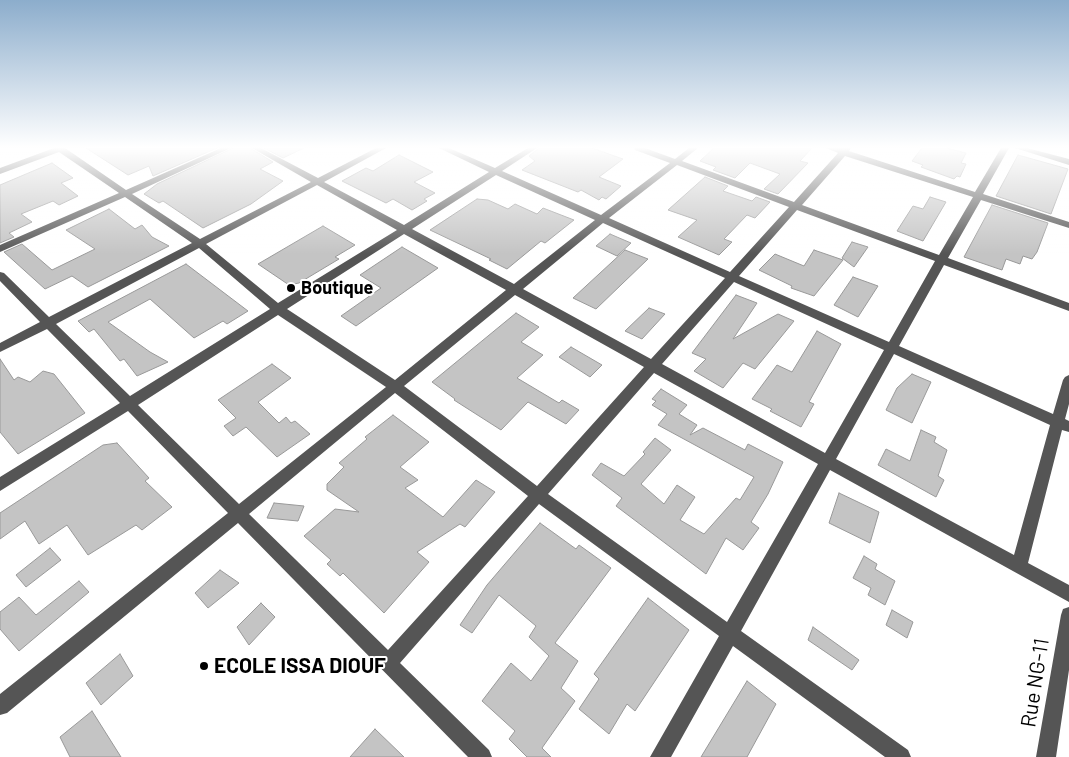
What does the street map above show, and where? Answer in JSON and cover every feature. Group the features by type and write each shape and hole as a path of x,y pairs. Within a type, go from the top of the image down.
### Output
{"street":[{"path":"110,183 200,244 278,309 396,387 538,496 730,633 897,756"},
{"path":"0,249 146,183"},
{"path":"0,348 314,183"},
{"path":"322,183 1069,594"},
{"path":"0,485 476,183"},
{"path":"522,183 1064,424"},
{"path":"0,706 396,387 514,289 650,183"},
{"path":"737,183 1069,307"},
{"path":"388,664 815,183"},
{"path":"941,183 1069,225"},
{"path":"660,757 985,183"},
{"path":"0,275 482,757"},
{"path":"1019,567 1064,424 1069,380"},
{"name":"Rue NG-11","path":"1046,757 1069,615"}],"building":[{"path":"4,183 61,183 78,196 59,205 53,201 21,214 32,222 9,233 14,237 0,243 0,185"},
{"path":"280,183 251,204 203,228 163,201 159,203 144,194 157,184"},
{"path":"347,183 417,183 435,193 424,199 427,201 412,210 393,199 386,203"},
{"path":"556,183 614,183 621,186 606,199 602,197 599,200 581,190 578,192"},
{"path":"698,183 721,183 728,186 723,191 752,201 756,197 770,202 755,218 747,215 724,239 732,242 719,255 678,237 697,220 668,210"},
{"path":"770,183 788,183 778,194 764,189"},
{"path":"1003,183 1063,183 1051,214 996,196"},
{"path":"930,197 946,202 923,241 897,231 913,206 923,209"},
{"path":"477,199 488,200 508,209 515,204 537,214 543,208 574,220 545,243 541,241 507,269 489,260 491,259 430,230"},
{"path":"992,205 1048,223 1037,252 1032,259 1023,256 1020,264 1006,259 1002,270 964,257"},
{"path":"109,209 135,229 142,225 152,237 169,246 88,287 72,276 45,289 4,252 22,244 52,270 95,249 66,230"},
{"path":"323,226 355,245 335,257 339,259 299,283 289,285 258,264"},
{"path":"610,234 631,243 617,256 596,246"},
{"path":"852,242 868,247 854,267 842,258"},
{"path":"402,247 438,268 356,326 341,316 381,288 360,275"},
{"path":"625,250 648,259 596,309 573,298"},
{"path":"814,250 843,260 814,296 791,288 792,286 759,270 775,254 804,266"},
{"path":"186,264 248,311 227,324 223,321 194,338 150,299 108,322 150,352 168,362 137,376 124,359 120,361 94,329 89,332 78,321"},
{"path":"853,277 878,286 858,317 834,305"},
{"path":"736,295 757,303 733,339 778,314 794,321 755,369 743,363 723,388 694,371 706,359 692,353"},
{"path":"649,308 665,314 642,339 625,331"},
{"path":"516,313 539,327 521,342 543,355 517,378 559,403 562,400 579,410 566,424 528,402 501,430 454,400 432,382"},
{"path":"817,331 841,344 809,402 814,404 801,427 752,399 777,365 792,372"},
{"path":"571,347 602,365 590,377 559,357"},
{"path":"0,359 14,380 18,377 30,382 43,371 54,374 85,413 18,454 0,432"},
{"path":"272,364 291,378 258,402 279,423 286,417 291,423 295,421 310,434 277,457 246,427 233,436 224,426 236,418 218,400"},
{"path":"912,374 931,382 912,423 886,410 897,388"},
{"path":"661,389 687,405 679,414 697,425 690,435 703,428 745,450 748,444 783,462 768,494 751,522 759,528 743,550 726,538 706,574 616,506 622,498 592,475 601,463 624,476 645,454 643,452 655,438 671,450 641,484 664,504 677,485 695,497 680,520 704,534 736,498 740,500 754,477 658,425 667,414 652,405 656,401 652,399"},
{"path":"393,415 429,442 400,467 418,480 405,488 443,517 476,480 495,492 465,527 460,524 417,552 429,562 384,613 343,573 340,576 327,564 331,560 304,536 335,509 359,512 327,490 327,484 344,467 339,463 367,439 365,437"},
{"path":"921,430 936,437 934,442 947,450 938,476 944,480 936,497 878,465 886,449 910,461"},
{"path":"117,443 149,478 145,481 172,507 142,530 136,525 88,555 67,525 39,544 25,521 0,539 0,513 103,445"},
{"path":"839,493 879,512 870,543 829,523"},
{"path":"274,503 304,506 298,521 267,518"},
{"path":"540,523 576,549 579,545 611,568 555,643 578,661 561,688 575,701 542,748 551,757 527,757 509,739 515,731 482,701 511,663 531,681 549,656 529,637 536,626 499,595 472,633 460,625 487,585"},
{"path":"50,548 61,560 26,587 16,575"},
{"path":"864,556 877,564 875,569 895,581 885,605 868,595 871,588 853,578"},
{"path":"220,570 239,583 208,608 195,593"},
{"path":"79,581 89,592 19,651 0,629 0,612 19,597 36,615"},
{"path":"648,598 689,630 635,711 627,704 609,734 579,709 599,679 594,674"},
{"path":"261,603 275,617 249,645 237,627"},
{"path":"892,610 913,622 907,638 886,625"},
{"path":"813,627 859,660 852,670 808,640"},
{"path":"120,654 133,676 101,705 86,683"},
{"path":"747,681 776,704 747,757 701,757"},
{"path":"92,711 121,757 70,757 60,737"},
{"path":"375,729 404,757 350,757"}],"place":[{"name":"Boutique","path":"291,288"},
{"name":"ECOLE ISSA DIOUF","path":"204,666"}]}
